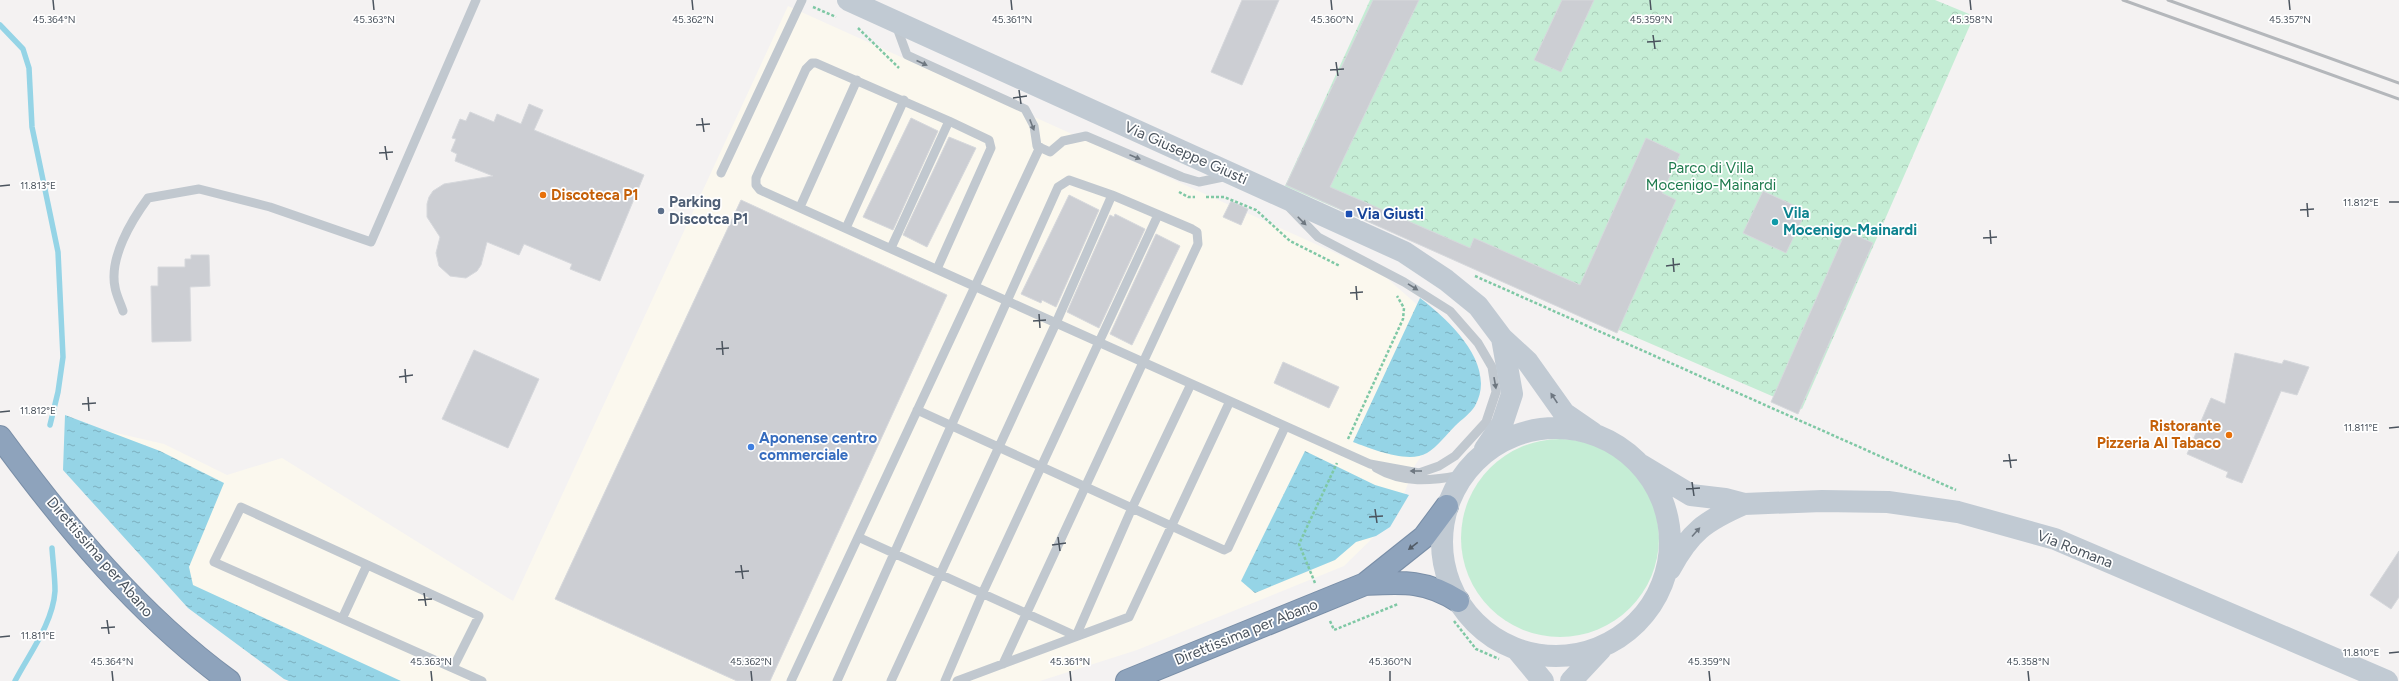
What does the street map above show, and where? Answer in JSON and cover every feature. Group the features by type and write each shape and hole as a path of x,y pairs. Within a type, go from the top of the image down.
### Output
{"highway":[{"name":"Direttissima per Abano","path":"0,437 97,557 137,602 186,649 229,681"},
{"name":"Direttissima per Abano","path":"1127,681 1365,584 1424,537 1447,506"},
{"name":"Direttissima per Abano","path":"1365,584 1402,582 1428,585 1455,611"}],"main road":[{"name":"Via Giuseppe Giusti","path":"848,0 1404,252 1446,280 1478,306 1502,338 1527,361 1564,413 1593,433"},
{"name":"Via Giuseppe Giusti","path":"1482,454 1502,424 1512,394 1502,338"},
{"path":"1543,681 1511,656 1484,631 1455,611 1445,571 1441,538 1447,506 1462,476 1482,454 1516,434 1554,427 1593,433 1616,444 1641,465 1662,498 1671,536 1666,576 1652,606 1635,625 1602,648 1571,681"},
{"name":"Via Romana","path":"1641,465 1691,495 1725,499 1744,504 1822,501 1888,502 1958,512 2055,539 2387,681"},
{"name":"Via Romana","path":"1666,576 1682,548 1700,527 1744,504"},
{"path":"1511,656 1575,656 1602,648"}],"lane":[{"path":"123,311 114,287 118,253 132,219 148,198 198,189 270,207 371,242 476,0"},
{"path":"721,173 802,0"},
{"path":"895,22 907,55 1025,109 1034,126 1037,146 1050,152 1063,141 1086,136 1182,177 1199,182 1235,175"},
{"path":"937,269 991,148 989,140 904,100 857,80 816,63 810,65 756,178 756,185 760,190 1370,464 1389,476 1415,481 1462,476"},
{"path":"800,207 857,80"},
{"path":"846,228 904,100"},
{"path":"891,248 950,121"},
{"path":"791,681 1040,147"},
{"path":"837,681 1058,187 1062,183 1073,181 1112,195 1198,232 1198,244 1003,664"},
{"path":"1275,193 1318,237 1404,282 1450,310 1478,344 1492,367 1496,392 1486,422 1455,456 1439,466 1418,472 1370,464"},
{"path":"891,681 1056,323 1112,195"},
{"path":"945,681 983,592 1158,214"},
{"path":"1076,636 1132,508 1191,384"},
{"path":"957,681 1129,617 1230,401"},
{"path":"917,410 1224,550 1228,548 1285,426"},
{"path":"454,668 479,616 241,507 214,562 482,681"},
{"path":"858,537 983,592 1076,636"},
{"path":"342,619 368,565"}],"path":[{"path":"1470,274 1964,493"},
{"path":"1345,445 1398,332 1404,308"},
{"path":"1310,571 1299,544 1334,472"},
{"path":"1334,630 1402,603"},
{"path":"1455,611 1476,649 1511,656"}],"shaded area":[{"path":"788,6 1382,274 1437,322 1446,421 1415,465 1396,515 1344,566 1137,650 1040,681 305,681 197,614 68,422 164,444 227,475 282,458 513,601"}],"green space":[{"name":"Parco di Villa Mocenigo-Mainardi","path":"1370,0 1935,0 1974,16 1802,409 1285,186"},
{"path":"1560,439 1579,441 1598,447 1615,456 1630,468 1642,483 1651,500 1657,519 1659,538 1657,557 1651,576 1642,593 1630,608 1615,620 1598,629 1579,635 1560,637 1541,635 1522,629 1505,620 1490,608 1478,593 1469,576 1463,557 1461,538 1463,519 1469,500 1478,483 1490,468 1505,456 1522,447 1541,441"}],"water":[{"path":"1420,298 1444,318 1467,345 1475,360 1480,375 1480,390 1473,409 1438,444 1427,453 1410,457 1390,454 1353,442"},
{"path":"65,415 160,451 224,483 189,567 193,585 401,681 289,681 284,679 188,608 63,470"},
{"path":"1305,451 1375,485 1409,495 1390,527 1376,536 1356,542 1335,560 1255,593 1241,581"}],"building":[{"path":"1242,0 1279,0 1242,85 1211,72"},
{"path":"1373,0 1419,0 1330,187 1470,248 1474,238 1580,285 1646,138 1680,154 1662,193 1676,200 1617,333 1286,185"},
{"path":"1562,0 1594,0 1561,72 1534,60"},
{"path":"529,104 543,110 534,130 644,175 600,281 570,269 572,264 524,244 519,255 487,242 481,265 477,271 466,278 450,276 439,266 436,253 440,237 427,217 427,204 429,197 433,191 444,184 493,176 455,161 457,154 451,151 456,139 452,138 460,119 466,121 470,112 494,122 497,114 521,124"},
{"path":"911,118 938,131 893,230 863,217"},
{"path":"949,137 976,148 927,247 903,235"},
{"name":"Vila Mocenigo-Mainardi","path":"1763,191 1806,211 1786,253 1743,233"},
{"path":"1069,195 1099,210 1056,307 1042,300 1041,303 1021,294"},
{"name":"Aponense centro commerciale","path":"741,200 947,295 770,681 737,681 555,599"},
{"path":"1231,201 1248,209 1241,225 1223,217"},
{"path":"1115,214 1145,229 1099,328 1067,312 1110,215 1114,217"},
{"path":"1846,231 1873,243 1798,414 1771,402"},
{"path":"1156,234 1180,246 1132,345 1110,334"},
{"path":"191,255 209,255 210,286 190,287 191,341 152,342 151,286 158,286 158,267 185,267 185,259 191,259"},
{"path":"474,350 539,379 508,448 442,419"},
{"path":"2235,353 2282,364 2284,360 2309,367 2297,395 2281,391 2242,483 2226,477 2228,472 2187,454 2211,398 2225,404"},
{"path":"1283,362 1339,387 1329,408 1274,383"},
{"path":"2399,551 2399,597 2391,609 2370,595"}],"waterway":[{"path":"0,25 23,49 29,68 32,127 58,252 63,357 58,392 50,425"},
{"path":"15,681 40,638 50,615 55,591 52,548"}],"railway":[{"path":"2123,0 2399,99"},
{"path":"2168,0 2399,83"}],"place":[{"name":"Discoteca P1","path":"543,195"},
{"name":"Parking Discotca P1","path":"661,211"},
{"name":"Via Giusti","path":"1349,214"},
{"name":"Vila Mocenigo-Mainardi","path":"1775,222"},
{"name":"Ristorante Pizzeria Al Tabaco","path":"2229,435"},
{"name":"Aponense centro commerciale","path":"751,447"}]}
